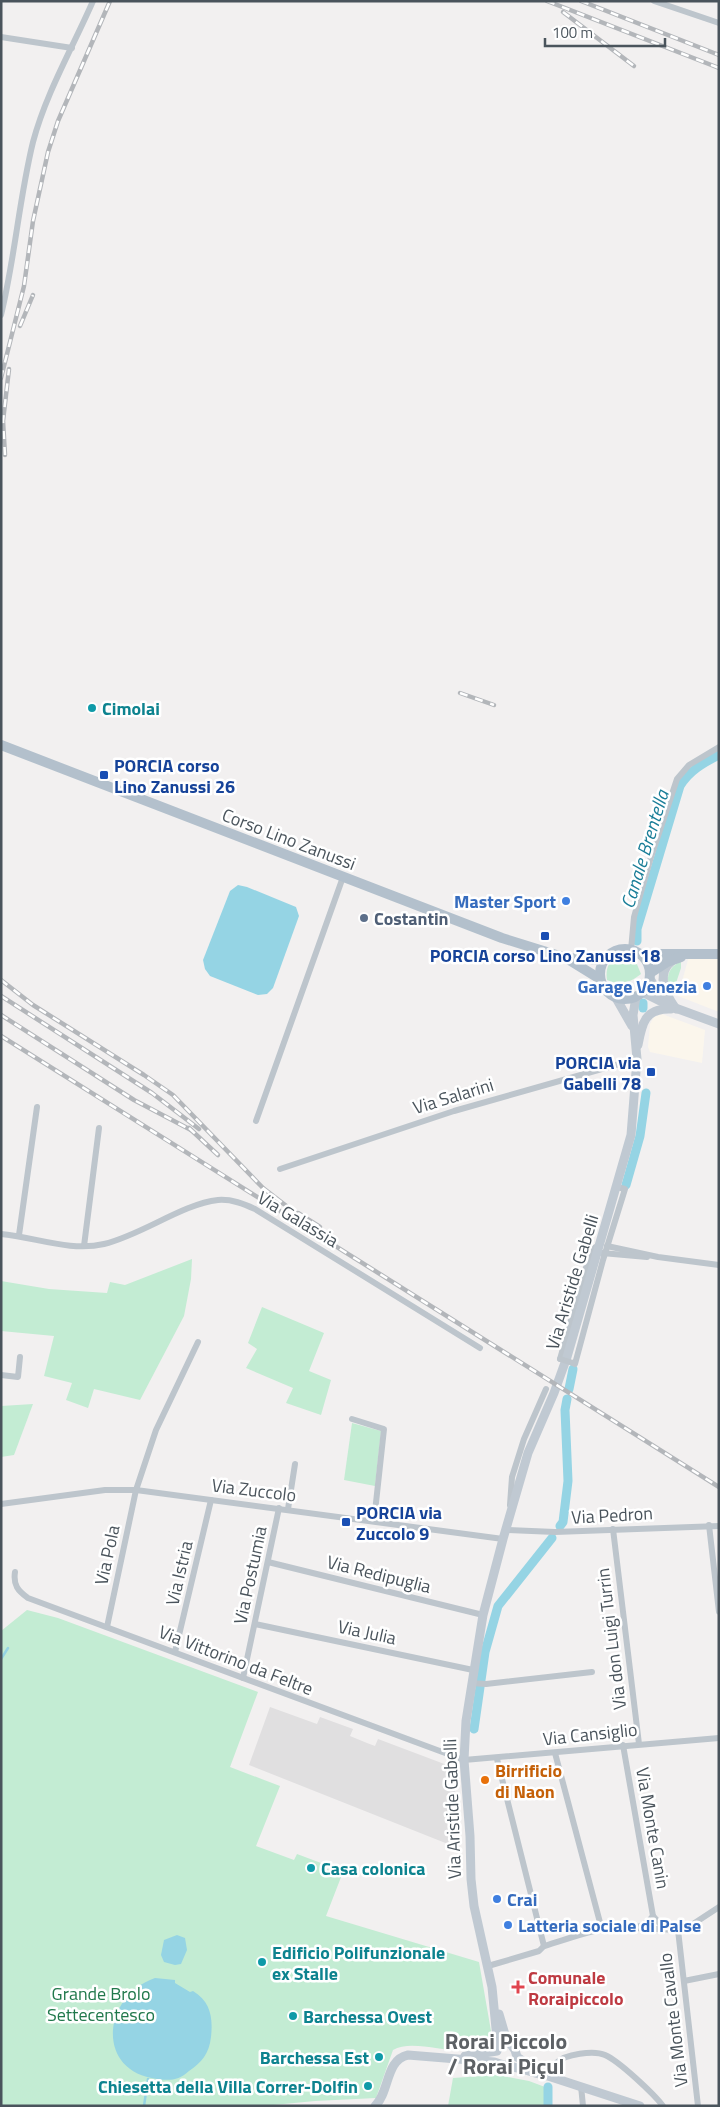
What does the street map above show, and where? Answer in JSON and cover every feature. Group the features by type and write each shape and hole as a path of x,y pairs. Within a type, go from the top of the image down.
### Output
{"main road":[{"name":"Corso Lino Zanussi","path":"1,745 502,938 566,958 604,960"},
{"path":"697,954 674,959 650,976 639,994 630,999 616,998 606,991 600,979 601,966 604,960 613,952 619,950 719,954"},
{"path":"636,952 645,960 650,976 660,995 677,1009"},
{"name":"Corso Lino Zanussi","path":"566,958 600,979"},
{"path":"674,959 666,966 663,980 666,994 677,1009"},
{"path":"639,994 719,1024"},
{"name":"Via Aristide Gabelli","path":"636,1056 633,1028 639,994"},
{"name":"Via Aristide Gabelli","path":"616,998 633,1028"},
{"name":"Via Aristide Gabelli","path":"512,2047 506,2038 492,1987 470,1879 470,1836 464,1760 466,1721 475,1683 473,1670 483,1615 504,1534 528,1454 554,1393 603,1249 631,1135 636,1056 642,1026 655,1010 677,1009"},
{"name":"Via Aristide Gabelli","path":"492,1987 497,2050"},
{"path":"444,2059 497,2050 504,2046 512,2047 516,2057 527,2066 548,2076"},
{"path":"497,2050 495,2058 499,2064"},
{"path":"375,2106 381,2098 392,2069 399,2058 414,2055 490,2062 504,2067 510,2066 581,2086 640,2106"},
{"path":"510,2066 516,2057"}],"street":[{"path":"1,315 23,186 34,140 47,102 93,1"},
{"path":"654,1 719,23"},
{"path":"1,37 72,48"},
{"path":"636,952 634,916 653,849 677,779 689,765 719,747"},
{"path":"256,1121 343,877"},
{"name":"Via Salarini","path":"280,1169 454,1111 636,1056"},
{"path":"19,1236 37,1107"},
{"path":"84,1246 99,1128"},
{"name":"Via Galassia","path":"1,1234 70,1246 104,1244 135,1233 202,1204 219,1200 242,1203 255,1209 480,1348"},
{"path":"603,1249 573,1363 560,1359 592,1250 603,1249 719,1265"},
{"name":"Via Pola","path":"107,1627 136,1490 156,1430 198,1342"},
{"path":"1,1375 18,1377 20,1357"},
{"name":"Via Aristide Gabelli","path":"510,1514 512,1477 524,1439 546,1389"},
{"path":"352,1419 384,1429 374,1521"},
{"path":"288,1509 295,1464"},
{"name":"Via Zuccolo","path":"1,1504 105,1490 136,1490 374,1521 504,1534"},
{"name":"Via Istria","path":"175,1652 211,1500"},
{"name":"Via Postumia","path":"243,1678 279,1508"},
{"path":"710,1525 719,1612"},
{"name":"Via Pedron","path":"504,1534 719,1526"},
{"name":"Via don Luigi Turrin","path":"613,1529 639,1744"},
{"name":"Via Redipuglia","path":"268,1562 483,1615"},
{"name":"Via Vittorino da Feltre","path":"15,1572 14,1582 20,1592 28,1598 322,1709 464,1760"},
{"name":"Via Julia","path":"255,1624 473,1670"},
{"path":"475,1683 486,1684 592,1672"},
{"name":"Via Cansiglio","path":"464,1760 497,1759 623,1745 719,1738"},
{"name":"Via Monte Canin","path":"623,1745 653,1916"},
{"path":"555,1753 602,1930"},
{"path":"497,1759 544,1946"},
{"path":"488,1966 539,1951 544,1946 602,1930 634,1928 678,1930 690,1926 719,1907"},
{"path":"634,1928 646,1924 653,1916 661,1925 678,1930"},
{"name":"Via Monte Cavallo","path":"678,1930 698,2106"},
{"path":"684,1981 719,1974"},
{"path":"548,2076 560,2060 583,2053 606,2055 640,2083 663,2106"},
{"path":"581,2086 583,2106"}],"shaded area":[{"path":"689,956 719,956 719,1012 678,996"},
{"path":"662,1014 705,1030 702,1063 650,1052 648,1047 650,1024 654,1017"},
{"path":"270,1707 317,1724 320,1717 353,1729 350,1736 367,1743 375,1746 378,1739 447,1765 454,1778 460,1844 458,1848 249,1765"}],"green space":[{"path":"625,956 636,962 641,974 625,983 607,980 608,967 612,961"},
{"path":"681,961 681,968 672,995 668,975 672,968"},
{"path":"192,1259 191,1279 184,1316 140,1400 94,1389 88,1408 66,1400 72,1383 44,1376 54,1336 1,1331 1,1281 49,1289 107,1293 110,1282 125,1285"},
{"path":"262,1307 324,1333 309,1371 331,1380 321,1415 286,1403 293,1388 246,1368 257,1349 248,1343"},
{"path":"33,1404 14,1455 1,1457 1,1406"},
{"path":"352,1423 381,1431 375,1486 344,1480"},
{"name":"Grande Brolo Settecentesco","path":"27,1610 58,1618 258,1692 230,1767 280,1786 256,1846 294,1860 297,1854 321,1863 321,1867 335,1872 336,1870 343,1872 326,1916 479,1962 491,2031 490,2044 479,2049 467,2051 414,2046 403,2046 393,2050 376,2098 263,2106 1,2106 1,1631"},
{"path":"497,2075 529,2081 545,2087 545,2106 448,2106 453,2078"}],"water":[{"path":"238,885 296,907 299,916 273,988 267,994 258,995 210,976 205,969 203,960 230,891"},
{"path":"177,1935 185,1938 187,1950 181,1964 175,1965 164,1962 161,1955 164,1940"},
{"path":"155,1978 175,1980 175,1983 199,1995 210,2011 212,2023 211,2037 207,2053 194,2068 174,2079 157,2079 137,2073 123,2063 115,2049 113,2033 116,2016 124,2001 137,1988"}],"waterway":[{"name":"Canale Brentella","path":"637,941 637,929 680,786 697,768 719,755"},
{"name":"Canale Brentella","path":"643,1003 643,1008"},
{"name":"Canale Brentella","path":"626,1185 640,1136 646,1093"},
{"name":"Canale Brentella","path":"569,1389 573,1369"},
{"name":"Canale Brentella","path":"560,1526 563,1522 568,1481 565,1410 567,1399"},
{"name":"Canale Brentella","path":"474,1729 485,1652 498,1606 552,1538"},
{"path":"1,1659 8,1648"},
{"path":"144,2106 148,2079"},
{"name":"Canale Brentella","path":"548,2087 548,2106"}],"railway":[{"path":"1,378 24,286 33,221 48,152 58,121 110,1"},
{"path":"547,1 719,68"},
{"path":"581,1 719,55"},
{"path":"563,12 634,66"},
{"path":"20,326 33,295"},
{"path":"5,455 3,421 9,369"},
{"path":"460,693 494,705"},
{"path":"1,980 33,1005 173,1095 263,1188 302,1218"},
{"path":"1,996 152,1093 199,1129"},
{"path":"1,1015 134,1100 191,1130"},
{"path":"1,1036 719,1487"},
{"path":"189,1128 218,1155"},
{"path":"298,1213 320,1227"}],"place":[{"name":"Cimolai","path":"92,708"},
{"name":"PORCIA corso Lino Zanussi 26","path":"104,775"},
{"name":"Master Sport","path":"566,901"},
{"name":"Costantin","path":"364,918"},
{"name":"PORCIA corso Lino Zanussi 18","path":"545,936"},
{"name":"Garage Venezia","path":"707,986"},
{"name":"PORCIA via Gabelli 78","path":"651,1072"},
{"name":"PORCIA via Zuccolo 9","path":"346,1522"},
{"name":"Birrificio di Naon","path":"485,1780"},
{"name":"Casa colonica","path":"311,1868"},
{"name":"Crai","path":"497,1899"},
{"name":"Latteria sociale di Palse","path":"508,1925"},
{"name":"Edificio Polifunzionale ex Stalle","path":"262,1962"},
{"name":"Comunale Roraipiccolo","path":"518,1987"},
{"name":"Barchessa Ovest","path":"293,2016"},
{"name":"Barchessa Est","path":"379,2057"},
{"name":"Chiesetta della Villa Correr-Dolfin","path":"368,2086"}],"district":[{"name":"Rorai Piccolo / Rorai Piçul","path":"506,2054"}]}
